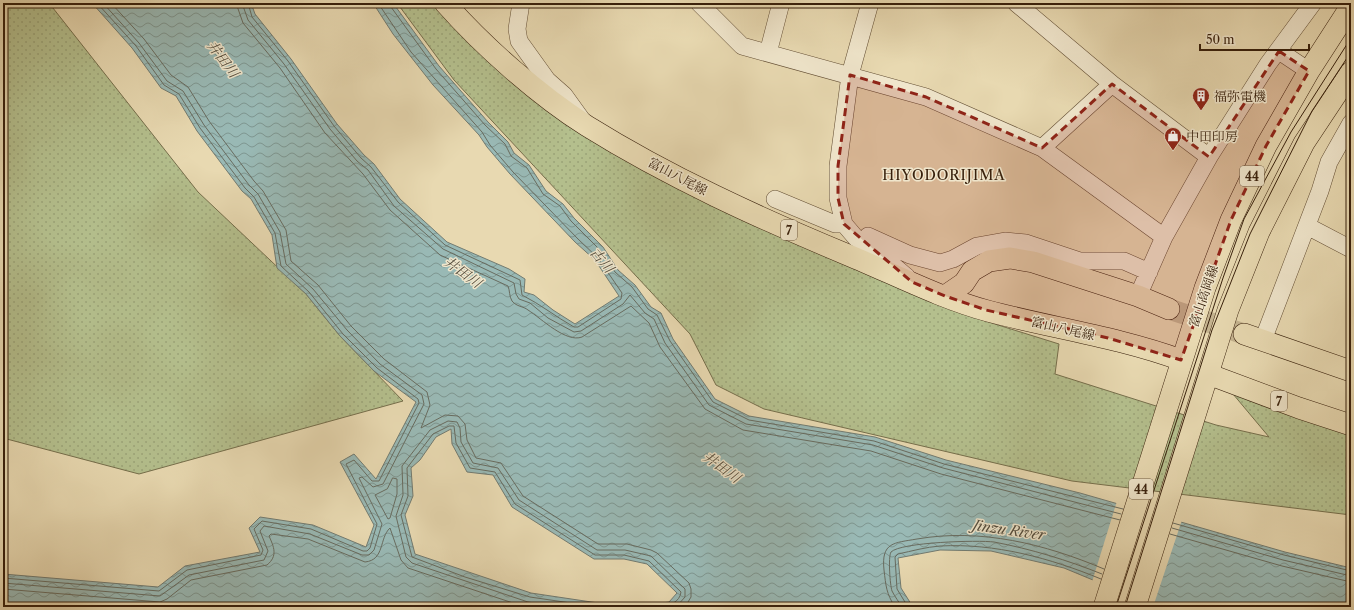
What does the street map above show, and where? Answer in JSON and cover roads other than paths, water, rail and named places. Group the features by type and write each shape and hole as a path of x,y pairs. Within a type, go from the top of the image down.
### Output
{"main road":[{"name":"富山八尾線","path":"445,3 470,31 548,98 586,126 661,168 750,213 945,296 986,310 1108,338 1180,366"},
{"name":"富山高岡線","path":"1104,607 1205,288 1231,220 1266,146 1309,71 1351,6"},
{"name":"44","path":"1135,607 1228,310 1259,232 1304,143 1351,72"},
{"path":"945,296 964,283 972,272 990,261 1010,258 1033,262 1138,296 1169,309"},
{"path":"1244,334 1351,371"},
{"name":"7","path":"1207,378 1351,426"}],"street":[{"path":"521,3 516,29 519,41 548,80 564,95 586,126"},
{"path":"768,53 781,3"},
{"path":"870,3 850,75 838,166 838,198 847,228 856,238 881,255 912,282"},
{"path":"1016,3 1112,84 1209,157"},
{"path":"1138,296 1164,237 1209,157 1268,64 1313,3"},
{"path":"708,7 742,46 926,97 1042,148 1164,237"},
{"path":"1278,50 1309,71"},
{"path":"1042,148 1112,84"},
{"path":"1263,340 1307,226 1329,162 1351,123"},
{"path":"775,199 835,224 870,236 910,255 940,263 953,259 977,246 1005,241 1026,243 1080,261 1124,261 1149,272"},
{"path":"1307,226 1351,249"}],"water":[{"path":"92,3 251,3 255,14 291,59 337,124 364,155 374,164 400,199 447,242 509,269 525,279 524,292 534,295 553,310 575,324 619,296 595,260 575,242 510,174 487,147 479,135 433,85 393,34 373,3 393,3 439,66 488,122 508,142 514,153 529,165 546,191 563,204 574,218 603,247 618,270 635,285 651,307 661,313 673,339 715,399 749,416 875,437 946,460 1080,493 1285,552 1351,568 1351,607 1158,607 1064,568 991,551 940,550 898,558 901,588 913,607 633,607 669,602 677,593 647,564 624,559 594,559 512,507 493,475 467,472 452,444 451,429 436,437 420,460 411,468 413,496 405,515 415,554 531,593 625,607 3,607 3,574 158,587 185,566 260,552 249,528 260,517 313,525 366,547 374,525 340,462 354,454 376,479 416,402 374,371 340,336 306,294 277,268 272,235 251,199 242,191 197,131 176,96 161,88 132,48"}],"tunnel":[{"path":"1169,309 1244,334"}],"tram line":[{"path":"1116,607 1223,278 1244,219 1291,132 1351,38"},
{"path":"1125,607 1212,330 1250,234 1312,111 1351,52"}],"place":[{"name":"福弥電機","path":"1201,111"},
{"name":"中田印房","path":"1173,151"}],"district":[{"name":"HIYODORIJIMA","path":"944,175"}],"water label":[{"name":"井田川","path":"223,59"},
{"name":"古川","path":"602,260"},
{"name":"井田川","path":"463,272"},
{"name":"井田川","path":"722,467"},
{"name":"Jinzu River","path":"1009,530"}]}
